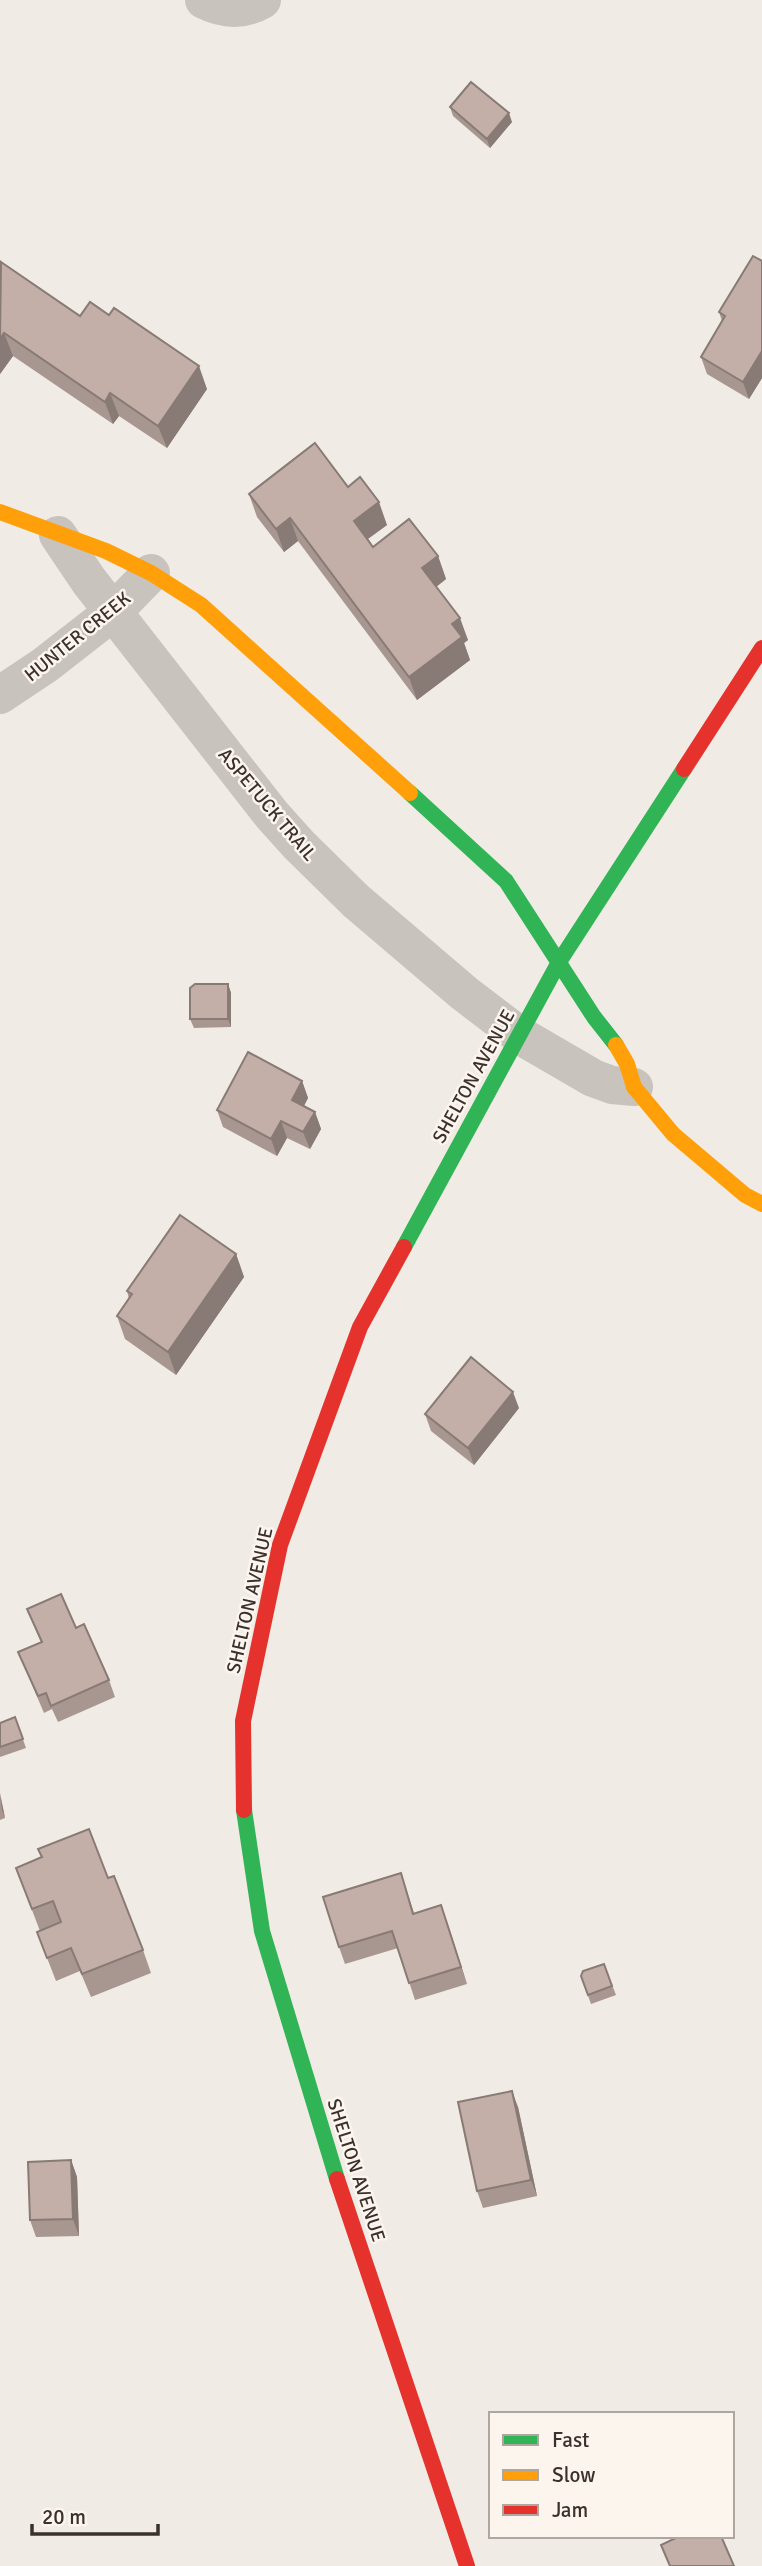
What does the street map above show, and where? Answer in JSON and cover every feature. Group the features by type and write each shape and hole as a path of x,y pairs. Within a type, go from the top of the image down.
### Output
{"main road":[{"path":"0,512 106,551 151,573 201,605 506,881 594,1017 616,1045 627,1064 635,1087 673,1134 692,1152 745,1195 762,1204"},
{"name":"SHELTON AVENUE","path":"467,2566 328,2153 262,1931 244,1814 243,1721 280,1545 360,1327 559,962 762,648"}],"street":[{"path":"204,0 236,9 262,0"},
{"name":"ASPETUCK TRAIL","path":"58,535 113,612 272,815 356,901 519,1034 593,1078 612,1085 635,1087"},
{"name":"HUNTER CREEK","path":"0,695 45,665 113,612 151,573"}],"building":[{"path":"471,82 509,113 487,139 450,107"},
{"path":"753,256 762,261 762,351 743,382 701,357 725,316 719,312"},
{"path":"1,262 80,316 90,302 109,315 114,308 199,366 158,426 110,393 105,402 4,333 0,339"},
{"path":"315,443 348,487 360,477 379,502 354,521 373,547 409,519 438,556 422,568 460,618 452,624 462,637 409,677 290,518 276,529 249,494"},
{"path":"195,984 228,984 228,1019 190,1019 190,988"},
{"path":"248,1052 302,1081 292,1100 315,1112 303,1132 281,1121 271,1139 217,1110"},
{"path":"180,1215 236,1254 168,1352 117,1316 132,1294 127,1291"},
{"path":"471,1357 513,1392 468,1448 425,1414"},
{"path":"61,1594 76,1628 84,1624 109,1680 51,1706 46,1693 38,1696 18,1652 42,1642 27,1609"},
{"path":"15,1717 23,1739 0,1747 0,1723"},
{"path":"89,1829 108,1878 114,1876 143,1950 82,1974 71,1948 47,1958 37,1932 61,1922 53,1901 32,1909 16,1868 42,1857 38,1849"},
{"path":"401,1873 413,1914 441,1905 461,1967 409,1983 392,1931 339,1947 323,1897"},
{"path":"604,1964 612,1986 588,1995 581,1976 583,1971"},
{"path":"512,2091 531,2180 477,2191 458,2102"},
{"path":"71,2160 73,2219 30,2220 28,2162"},
{"path":"676,2538 722,2538 734,2566 670,2566 661,2545"}],"traffic: fast":[{"path":"404,1247 559,962 684,769"},
{"path":"410,793 506,881 594,1017 616,1045"},
{"path":"244,1810 262,1931 337,2179"}],"traffic: slow":[{"path":"0,512 106,551 151,573 201,605 410,793"},
{"path":"616,1045 627,1064 634,1087 673,1134 745,1195 762,1204"}],"traffic: jam":[{"path":"684,769 762,648"},
{"path":"244,1810 243,1721 280,1545 360,1327 404,1247"},
{"path":"337,2179 467,2566"}]}
